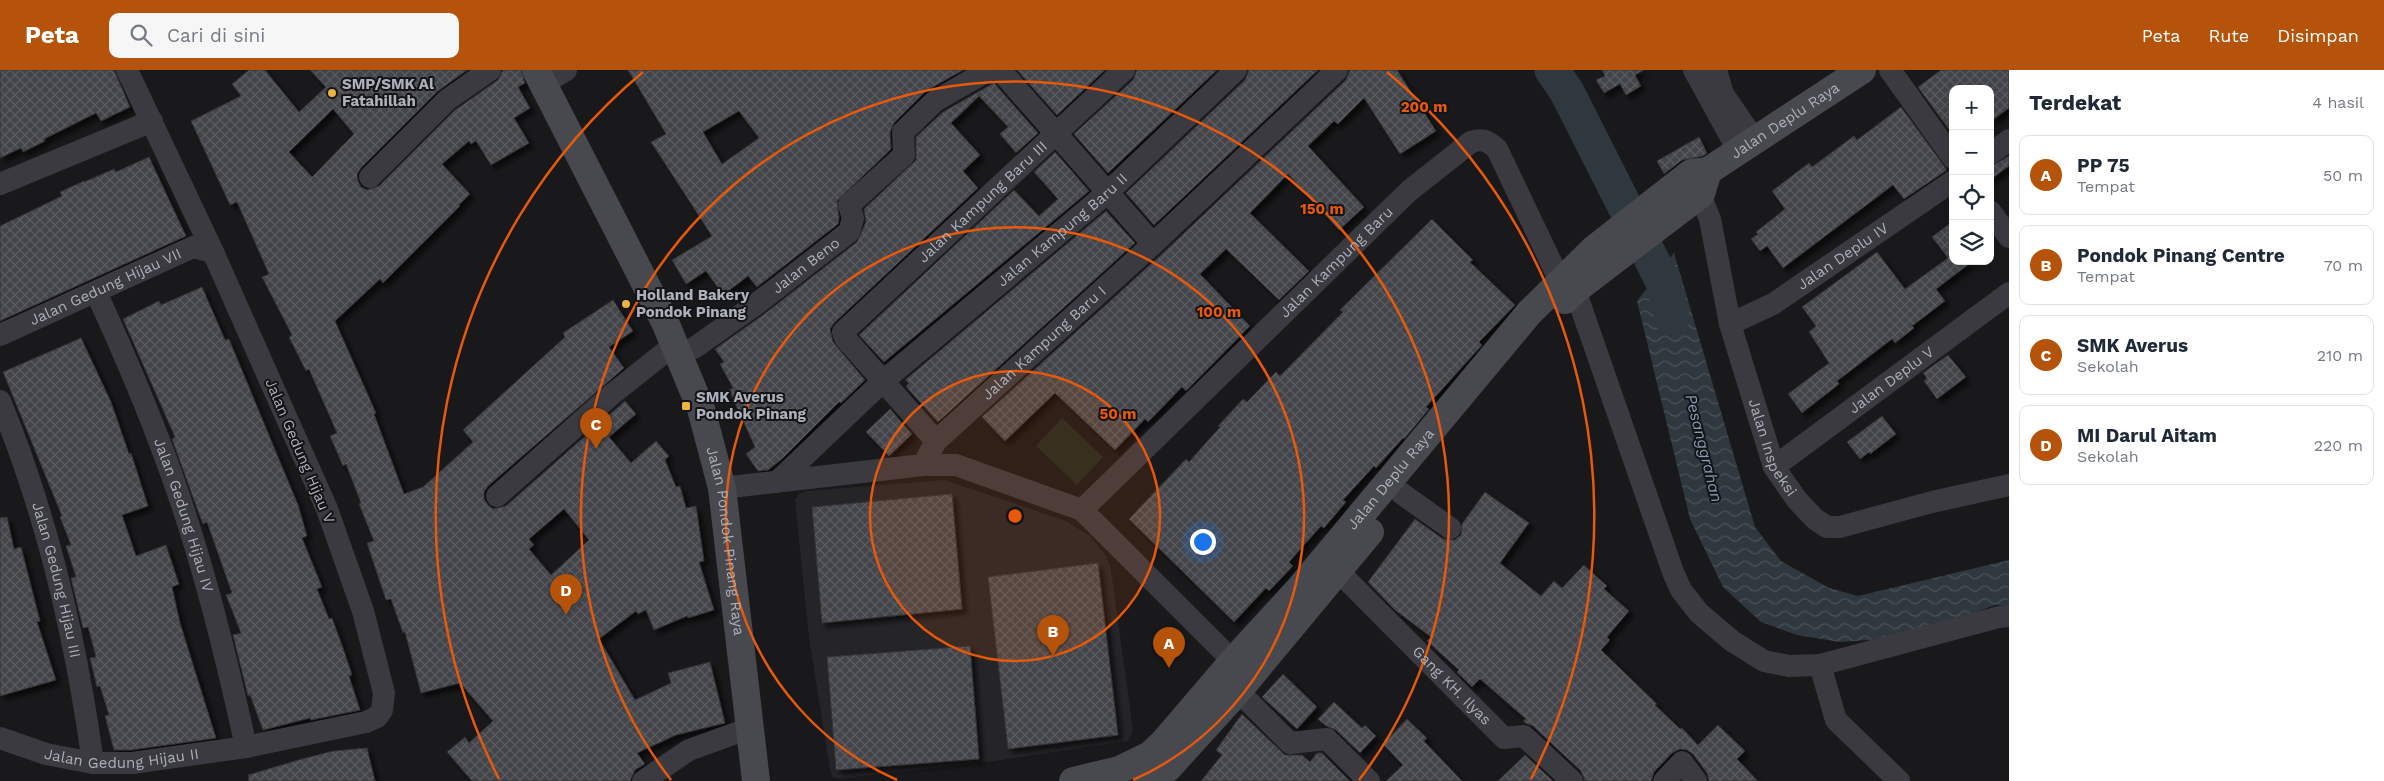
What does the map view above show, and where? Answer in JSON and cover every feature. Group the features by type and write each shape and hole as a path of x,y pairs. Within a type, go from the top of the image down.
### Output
{"main road":[{"name":"Jalan Deplu Raya","path":"1149,781 1168,768 1238,690 1307,594 1529,313 1700,179 1862,70"},
{"name":"Jalan Pondok Pinang Raya","path":"551,74 640,235 688,354 701,409 730,487 775,781"},
{"name":"Jalan Deplu Raya","path":"1073,781 1122,775 1150,755 1164,743 1232,661 1307,594 1339,572 1400,493 1540,325 1567,285"},
{"name":"Jalan Pondok Pinang Raya","path":"730,487 756,781"}],"street":[{"name":"Jalan Gedung Hijau V","path":"127,70 213,252 326,509 363,611 384,693 382,710 377,717 366,722 246,746"},
{"path":"370,177 447,100 490,70"},
{"name":"Jalan Beno","path":"688,354 755,306 850,232 853,218 849,205 904,155 903,132 935,101 989,70"},
{"path":"1000,70 1058,133 1107,193 1153,244"},
{"name":"Jalan Kampung Baru III","path":"882,382 844,335 846,327 1124,70"},
{"name":"Jalan Kampung Baru II","path":"882,382 1107,193 1236,70"},
{"name":"Jalan Kampung Baru I","path":"936,441 1153,244 1337,70"},
{"path":"1694,70 1747,147"},
{"path":"1716,70 1723,94 1747,147"},
{"path":"1890,70 1949,152"},
{"path":"0,184 152,120"},
{"name":"Jalan Kampung Baru","path":"1082,510 1409,191 1470,142 1482,139 1491,143 1497,149 1567,285 1670,563 1681,590 1699,613 1732,641 1764,661 1789,666 1820,666 1999,617 2009,616"},
{"path":"1994,151 2009,140"},
{"name":"Jalan Inspeksi","path":"1700,179 1710,219 1730,324 1774,467 1797,500 1815,519 1827,527 1840,527 1932,502 2009,485"},
{"name":"Jalan Deplu IV","path":"1730,324 1773,304 1949,183"},
{"path":"1994,216 2009,237"},
{"name":"Jalan Gedung Hijau VII","path":"0,335 193,247 213,252"},
{"name":"Jalan Gedung Hijau IV","path":"96,292 132,373 185,514 211,599 246,746"},
{"name":"Jalan Deplu V","path":"1774,467 2009,293"},
{"path":"497,496 611,395 688,354"},
{"path":"777,482 882,382 936,441 923,466"},
{"name":"Jalan Gedung Hijau III","path":"0,401 26,470 60,580 78,667 93,763"},
{"path":"730,487 923,466 956,466 1082,510 1232,661 1238,690 1290,743 1327,739 1369,781"},
{"path":"1400,493 1450,528"},
{"name":"Gang KH. Ilyas","path":"1339,572 1504,738 1524,736 1572,781"},
{"path":"1820,666 1836,720 1899,781"},
{"path":"643,781 689,750 750,728"},
{"name":"Jalan Gedung Hijau II","path":"0,738 46,754 93,763 132,763 246,746"},
{"path":"1664,781 1682,762 1696,781"}],"shaded area":[{"path":"1062,418 1103,457 1077,485 1036,446"},
{"path":"944,480 1066,521 1090,536 1106,556 1111,570 1133,730 1128,741 995,761 839,779 833,777 830,770 809,637 795,500 800,493 808,491"}],"water":[{"path":"1674,253 1755,527 1781,561 1829,588 1858,596 2009,560 2009,606 1995,605 1910,637 1840,642 1797,635 1761,622 1723,587 1690,519 1637,301"}],"building":[{"path":"0,70 114,70 130,107 101,121 96,113 44,139 45,141 23,152 21,148 0,158"},
{"path":"249,70 265,70 299,112 326,87 310,70 467,70 438,91 361,168 357,174 358,181 361,187 367,190 379,186 455,110 498,80 503,70 521,70 525,83 518,87 530,108 514,118 529,143 491,165 476,141 471,144 469,141 442,164 470,194 383,283 380,279 335,321 376,413 374,414 404,494 423,487 473,442 463,430 565,337 563,333 613,300 633,331 609,347 624,368 488,486 484,492 484,499 493,509 506,506 625,401 636,414 609,437 631,463 656,441 669,456 665,460 676,487 680,486 686,508 696,506 704,561 699,562 714,610 688,618 687,616 654,630 646,610 638,614 636,611 599,639 635,700 671,683 668,673 710,662 725,723 676,735 637,753 645,764 635,770 630,781 472,781 447,752 465,737 469,743 493,721 460,683 421,693 405,632 403,633 391,599 386,600 367,543 374,541 359,504 361,503 346,464 343,466 330,436 337,433 309,369 306,371 289,337 292,335 262,277 269,274 237,202 230,205 191,121 241,96 232,84","holes":["333,109 354,134 312,177 289,152","564,509 589,540 551,575 529,549 534,545 529,539"]},
{"path":"628,70 963,70 926,91 894,123 890,132 891,149 837,201 838,224 757,287 748,276 723,295 706,271 686,284 672,260 712,236 651,142 666,134","holes":["739,111 759,138 722,164 703,132"]},
{"path":"1017,70 1105,70 1057,115"},
{"path":"1137,70 1217,70 1108,173 1074,134 1133,80"},
{"path":"1249,70 1318,70 1154,225 1126,193 1245,80"},
{"path":"1350,70 1397,70 1436,131 1400,154 1364,98 1338,124 1334,121 1308,146 1364,207 1339,230 1288,174 1250,213 1309,271 1279,300 1226,249 1200,274 1250,326 1186,391 1182,387 1148,422 1145,419 1115,450 1055,393 1005,441 982,417 1162,254 1346,80"},
{"path":"1602,70 1644,70 1635,75 1641,86 1626,95 1620,84 1604,93 1596,80 1605,76"},
{"path":"1941,70 2009,70 2009,108 1994,119 1994,85 1949,85 1949,130 1918,87"},
{"path":"994,83 1038,133 1016,153 1000,134 1008,127 979,96 951,123 980,155 963,171 978,188 834,323 830,329 833,342 865,380 841,403 839,402 783,458 768,470 758,471 746,454 755,447 729,390 733,388 720,364 724,362 715,349 763,315 857,242 866,222 864,209 916,160 916,137 943,112"},
{"path":"1901,107 1947,170 1904,199 1893,185 1783,268 1767,246 1760,251 1751,239 1758,234 1756,232 1785,209 1772,191 1809,163 1812,167 1854,136 1857,140"},
{"path":"1699,137 1707,153 1703,156 1682,160 1664,174 1657,161"},
{"path":"1055,152 1089,191 884,362 859,335 1014,190 1039,216 1058,199 1034,172"},
{"path":"2009,156 2009,166 1994,177 1994,165"},
{"path":"149,157 186,236 0,321 0,226 62,196 60,192 114,169 116,172"},
{"path":"1106,211 1135,243 938,422 906,386 909,383 905,380"},
{"path":"1432,219 1473,260 1470,262 1515,305 1479,342 1482,345 1426,407 1429,409 1404,439 1376,468 1374,466 1343,500 1346,502 1324,528 1321,526 1289,562 1293,566 1269,591 1266,588 1234,622 1129,519 1186,459 1189,462 1243,399 1247,402 1276,372 1280,376 1343,312 1340,310"},
{"path":"1949,224 1949,265 1968,265 1936,289 1945,301 1912,326 1914,328 1895,343 1892,339 1837,381 1839,384 1802,413 1788,394 1829,363 1809,332 1816,326 1802,307 1877,252 1905,289 1948,258 1932,237"},
{"path":"202,287 225,340 229,339 298,505 307,536 302,538 322,587 317,589 329,619 332,618 343,648 352,675 349,676 360,710 311,720 310,718 263,730 250,695 248,696 233,635 241,633 226,595 232,593 207,522 203,524 198,511 172,439 175,437 123,319 159,301 161,305"},
{"path":"81,338 111,402 129,454 131,453 148,506 122,515 136,556 166,545 179,584 172,587 180,623 216,738 131,750 114,750 105,716 109,715 100,686 97,687 90,658 96,657 88,627 83,628 71,578 76,577 66,546 71,545 60,517 62,516 3,372"},
{"path":"1948,355 1966,377 1937,399 1924,381 1927,378 1923,373"},
{"path":"890,409 912,434 889,456 866,432"},
{"path":"1882,416 1896,434 1870,454 1869,452 1860,459 1847,442"},
{"path":"1485,492 1529,523 1500,563 1541,596 1554,581 1562,588 1584,565 1607,586 1604,589 1629,611 1607,637 1610,640 1601,650 1657,704 1655,705 1680,729 1682,728 1698,745 1718,725 1745,751 1737,759 1758,781 1709,781 1707,773 1693,754 1687,750 1680,749 1672,753 1654,772 1651,781 1585,781 1581,771 1533,726 1525,723 1523,721 1526,719 1480,679 1472,687 1457,672 1459,670 1427,641 1431,637 1395,610 1368,582 1415,519 1443,539 1455,540 1461,535 1462,524"},
{"path":"952,494 962,609 822,623 812,507"},
{"path":"7,517 14,549 21,547 40,621 37,622 56,680 0,696 0,518"},
{"path":"1098,563 1118,735 1008,749 988,577"},
{"path":"970,646 979,759 836,770 827,657"},
{"path":"1283,674 1317,707 1297,729 1262,697"},
{"path":"1334,702 1362,728 1365,725 1376,736 1360,753 1336,730 1326,726 1318,719"},
{"path":"1242,714 1285,755 1302,755 1310,762 1317,753 1322,753 1350,781 1201,781 1222,755 1216,750"},
{"path":"1407,719 1427,738 1424,741 1462,781 1386,781 1403,765 1383,744"},
{"path":"367,748 375,781 249,781 248,775 302,759 333,751"},
{"path":"1525,755 1553,781 1498,781"}],"waterway":[{"name":"Pesanggrahan","path":"1552,70 1567,92 1663,282 1672,318"}],"place":[{"name":"SMP/SMK Al Fatahillah","path":"332,93"},
{"name":"Holland Bakery Pondok Pinang","path":"626,304"},
{"name":"SMK Averus Pondok Pinang","path":"686,406"},
{"name":"SMK Averus","path":"596,449"},
{"name":"MI Darul Aitam","path":"566,615"},
{"name":"Pondok Pinang Centre","path":"1053,656"},
{"name":"PP 75","path":"1169,668"}]}
